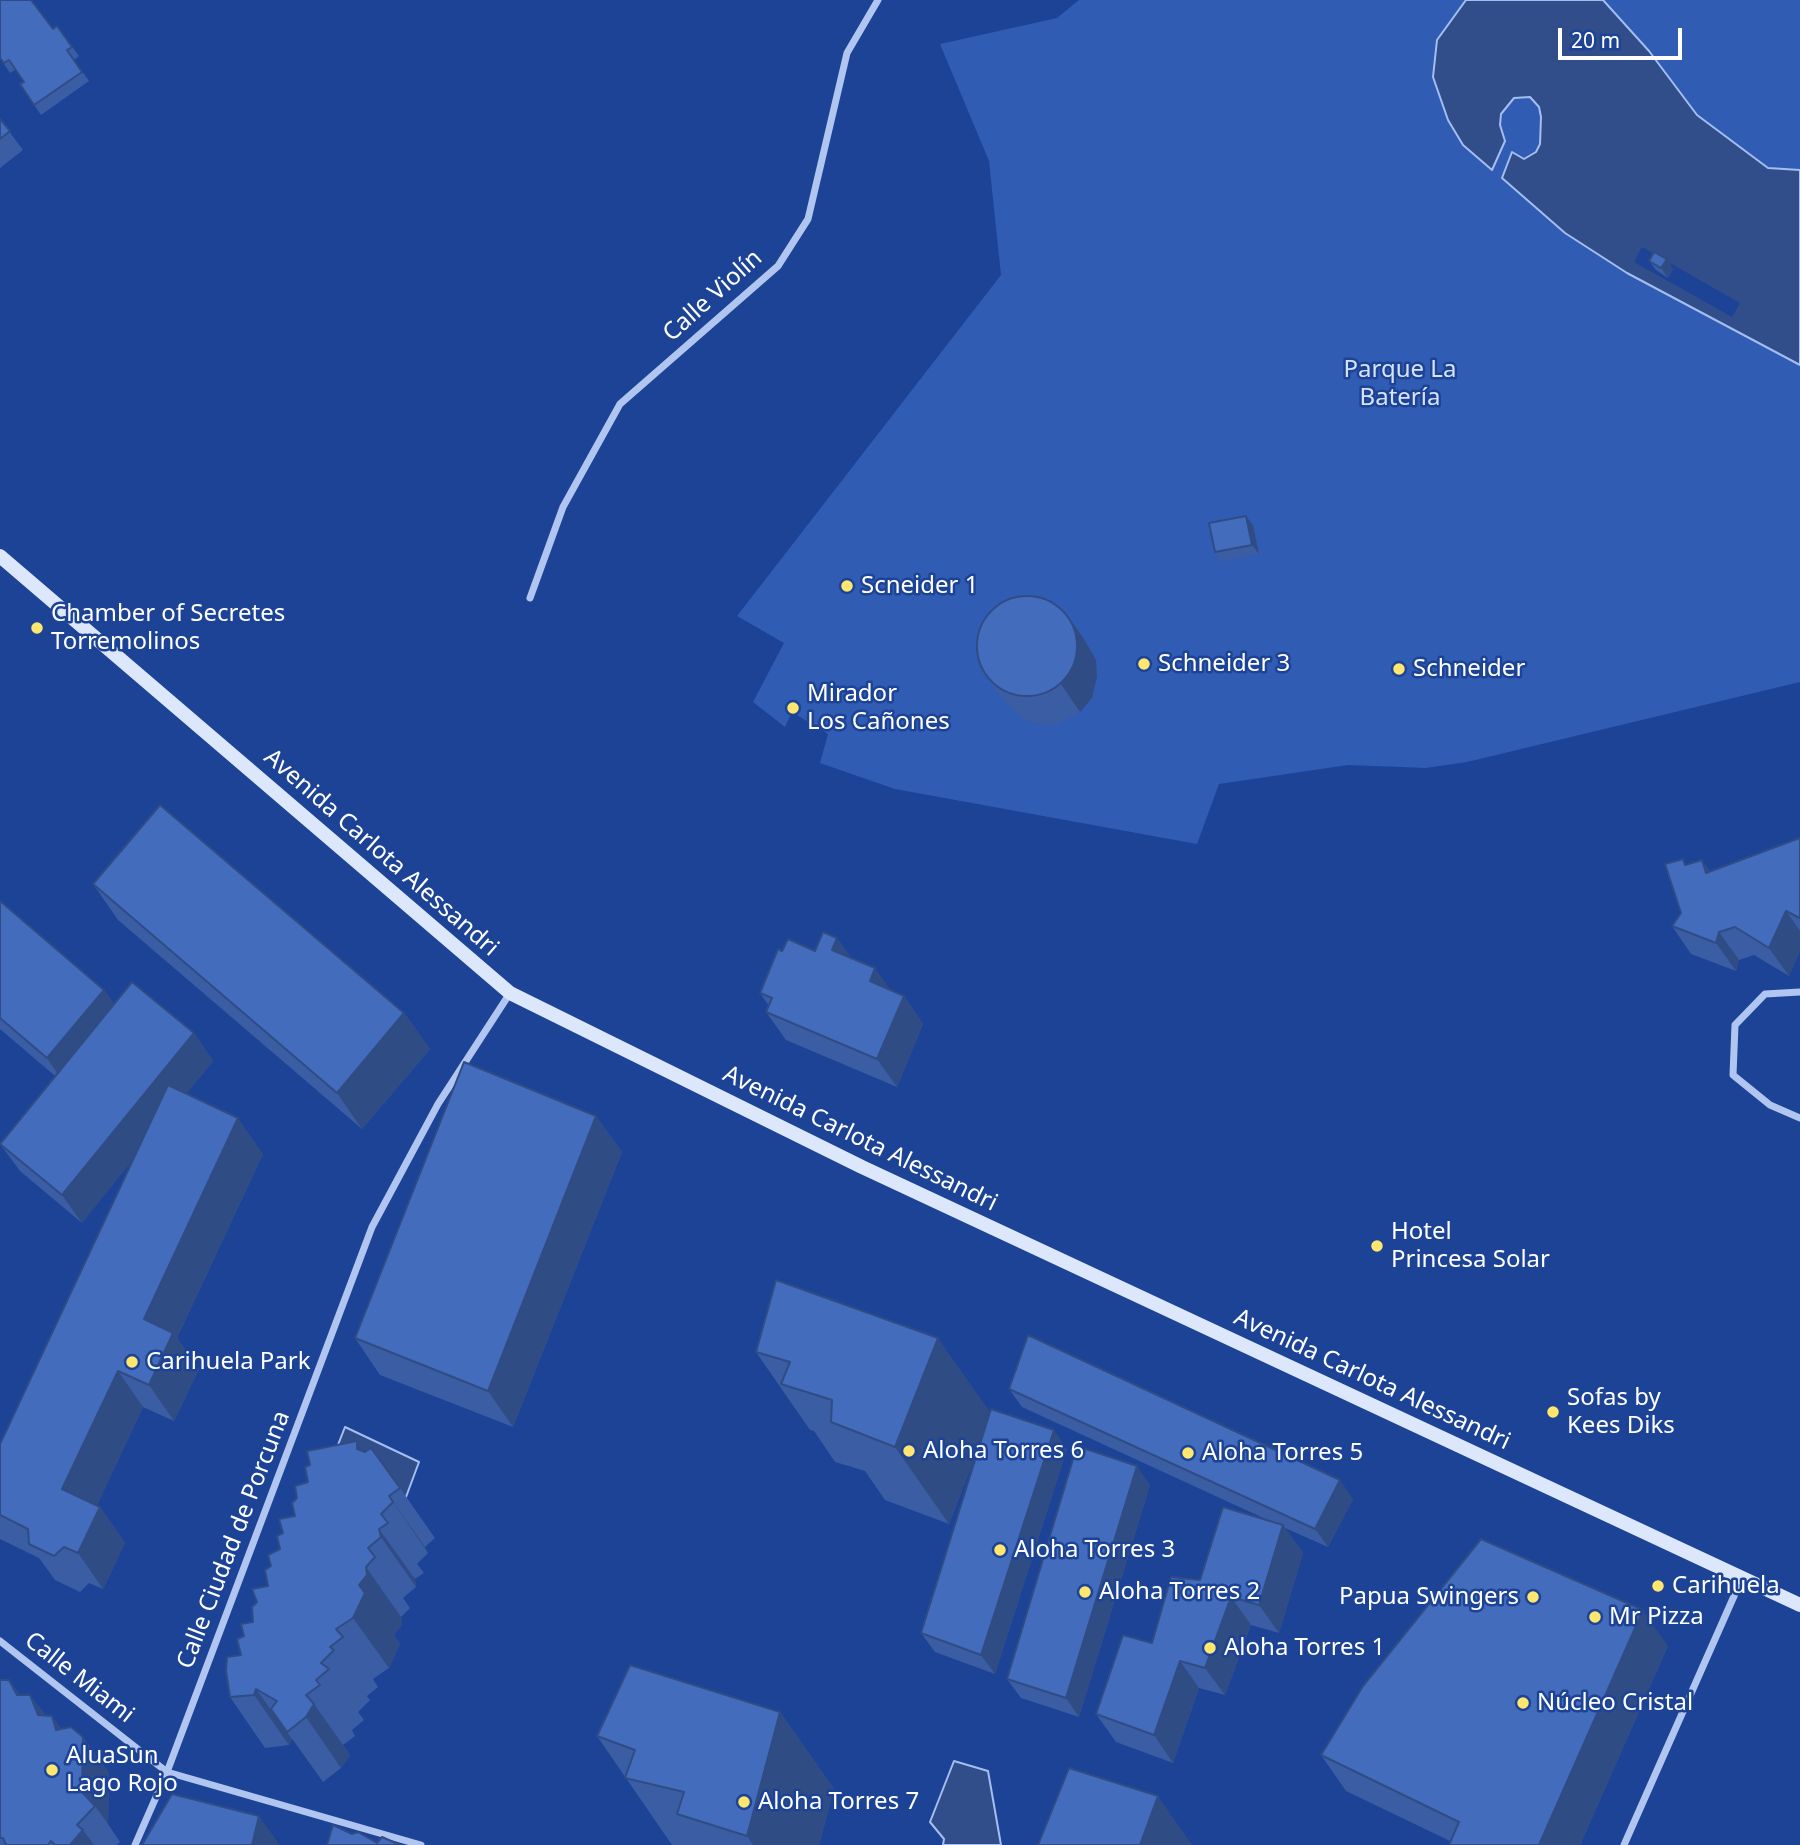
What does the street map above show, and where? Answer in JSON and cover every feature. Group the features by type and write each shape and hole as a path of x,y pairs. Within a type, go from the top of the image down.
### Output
{"main road":[{"name":"Avenida Carlota Alessandri","path":"0,556 510,993 871,1171 1800,1605"}],"street":[{"name":"Calle Violín","path":"530,598 563,507 620,404 778,266 808,219 847,53 878,0"},
{"path":"1800,992 1765,994 1735,1025 1733,1075 1770,1105 1800,1118"},
{"name":"Calle Ciudad de Porcuna","path":"135,1845 167,1772 372,1227 438,1104 510,993"},
{"path":"1624,1845 1742,1578"},
{"name":"Calle Miami","path":"0,1641 167,1772"},
{"path":"167,1772 421,1845"}],"green space":[{"name":"Parque La Batería","path":"1079,0 1800,0 1800,682 1467,762 1426,768 1348,765 1219,784 1197,844 895,789 820,763 828,734 792,712 785,727 753,702 784,643 737,616 1001,275 989,161 940,44 1057,18"}],"shaded area":[{"path":"1466,0 1603,0 1649,51 1697,115 1768,168 1800,170 1800,365 1627,273 1565,233 1502,178 1512,152 1524,159 1536,152 1540,144 1539,107 1530,97 1514,98 1501,114 1500,125 1505,141 1492,170 1463,145 1448,120 1433,77 1437,40"},
{"path":"345,1427 419,1462 406,1497 319,1493"},
{"path":"954,1761 988,1771 1001,1845 943,1845 944,1839 930,1822"}],"pier":[{"path":"1642,247 1740,303 1732,317 1634,262"}],"building":[{"path":"0,0 31,0 53,29 57,26 72,47 67,50 82,72 34,105 20,84 24,82 9,60 4,63 0,58"},
{"path":"0,119 10,131 0,139"},
{"path":"1654,252 1667,259 1661,268 1649,261"},
{"path":"1246,516 1252,545 1215,552 1209,523"},
{"path":"1027,596 1055,604 1069,618 1077,646 1069,674 1055,688 1027,696 999,688 985,674 977,646 985,618 999,604"},
{"path":"160,805 404,1013 337,1093 93,884"},
{"path":"1800,838 1800,918 1786,911 1769,948 1735,927 1719,932 1716,943 1672,926 1681,913 1665,864 1683,859 1685,865 1702,860 1706,873"},
{"path":"0,901 104,990 47,1058 0,1018"},
{"path":"823,932 837,938 832,950 875,968 870,981 904,996 877,1059 766,1012 772,998 760,993 778,949 782,951 788,939 815,951"},
{"path":"132,982 194,1033 62,1195 0,1144"},
{"path":"464,1062 596,1116 488,1391 355,1338"},
{"path":"168,1085 238,1118 144,1319 173,1333 149,1385 118,1371 62,1489 100,1507 78,1553 64,1547 54,1556 29,1544 28,1529 0,1515 0,1444"},
{"path":"776,1280 938,1338 895,1447 831,1422 832,1400 781,1384 790,1362 756,1352"},
{"name":"Aloha Torres 5","path":"1028,1335 1340,1480 1315,1529 1009,1389"},
{"name":"Aloha Torres 3","path":"991,1409 1054,1430 981,1655 921,1633"},
{"path":"357,1441 357,1449 365,1452 371,1448 400,1488 389,1496 393,1502 381,1514 388,1523 379,1529 381,1537 368,1548 375,1557 366,1567 367,1575 359,1585 365,1593 353,1618 336,1629 343,1637 330,1647 334,1650 321,1663 329,1669 316,1680 320,1685 306,1695 314,1704 306,1717 287,1732 271,1709 277,1701 256,1689 254,1695 230,1697 227,1657 241,1655 237,1639 244,1636 241,1624 253,1622 252,1607 257,1602 252,1589 268,1586 265,1570 271,1566 268,1555 280,1549 277,1536 283,1533 279,1519 295,1516 292,1503 297,1498 295,1486 308,1482 305,1467 310,1465 307,1451"},
{"name":"Aloha Torres 2","path":"1077,1446 1137,1466 1066,1698 1007,1679"},
{"path":"1223,1507 1283,1525 1259,1605 1231,1597 1205,1668 1180,1661 1154,1735 1096,1714 1123,1635 1152,1643 1171,1577 1200,1580"},
{"name":"Núcleo Cristal","path":"1481,1539 1643,1610 1539,1845 1449,1845 1459,1822 1321,1755 1363,1686"},
{"path":"630,1665 780,1712 747,1836 677,1814 684,1792 625,1778 635,1750 597,1736"},
{"name":"AluaSun Lago Rojo","path":"0,1680 9,1680 17,1695 30,1695 38,1715 52,1716 56,1730 71,1727 83,1737 82,1792 95,1806 77,1825 83,1830 70,1845 55,1845 51,1841 48,1845 6,1845 3,1838 0,1838"},
{"path":"1069,1768 1158,1796 1140,1845 1038,1845"},
{"path":"172,1794 259,1816 252,1845 142,1845"},
{"path":"333,1825 352,1834 358,1832 377,1843 382,1837 400,1845 327,1845"}],"place":[{"name":"Scneider 1","path":"847,586"},
{"name":"Chamber of Secretes Torremolinos","path":"37,628"},
{"name":"Schneider 3","path":"1144,664"},
{"name":"Schneider","path":"1399,669"},
{"name":"Mirador Los Cañones","path":"793,708"},
{"name":"Hotel Princesa Solar","path":"1377,1246"},
{"name":"Carihuela Park","path":"132,1362"},
{"name":"Sofas by Kees Diks","path":"1553,1412"},
{"name":"Aloha Torres 6","path":"909,1451"},
{"name":"Aloha Torres 5","path":"1188,1453"},
{"name":"Aloha Torres 3","path":"1000,1550"},
{"name":"Carihuela","path":"1658,1586"},
{"name":"Aloha Torres 2","path":"1085,1592"},
{"name":"Papua Swingers","path":"1533,1597"},
{"name":"Mr Pizza","path":"1595,1617"},
{"name":"Aloha Torres 1","path":"1210,1648"},
{"name":"Núcleo Cristal","path":"1523,1703"},
{"name":"AluaSun Lago Rojo","path":"52,1770"},
{"name":"Aloha Torres 7","path":"744,1802"}]}
